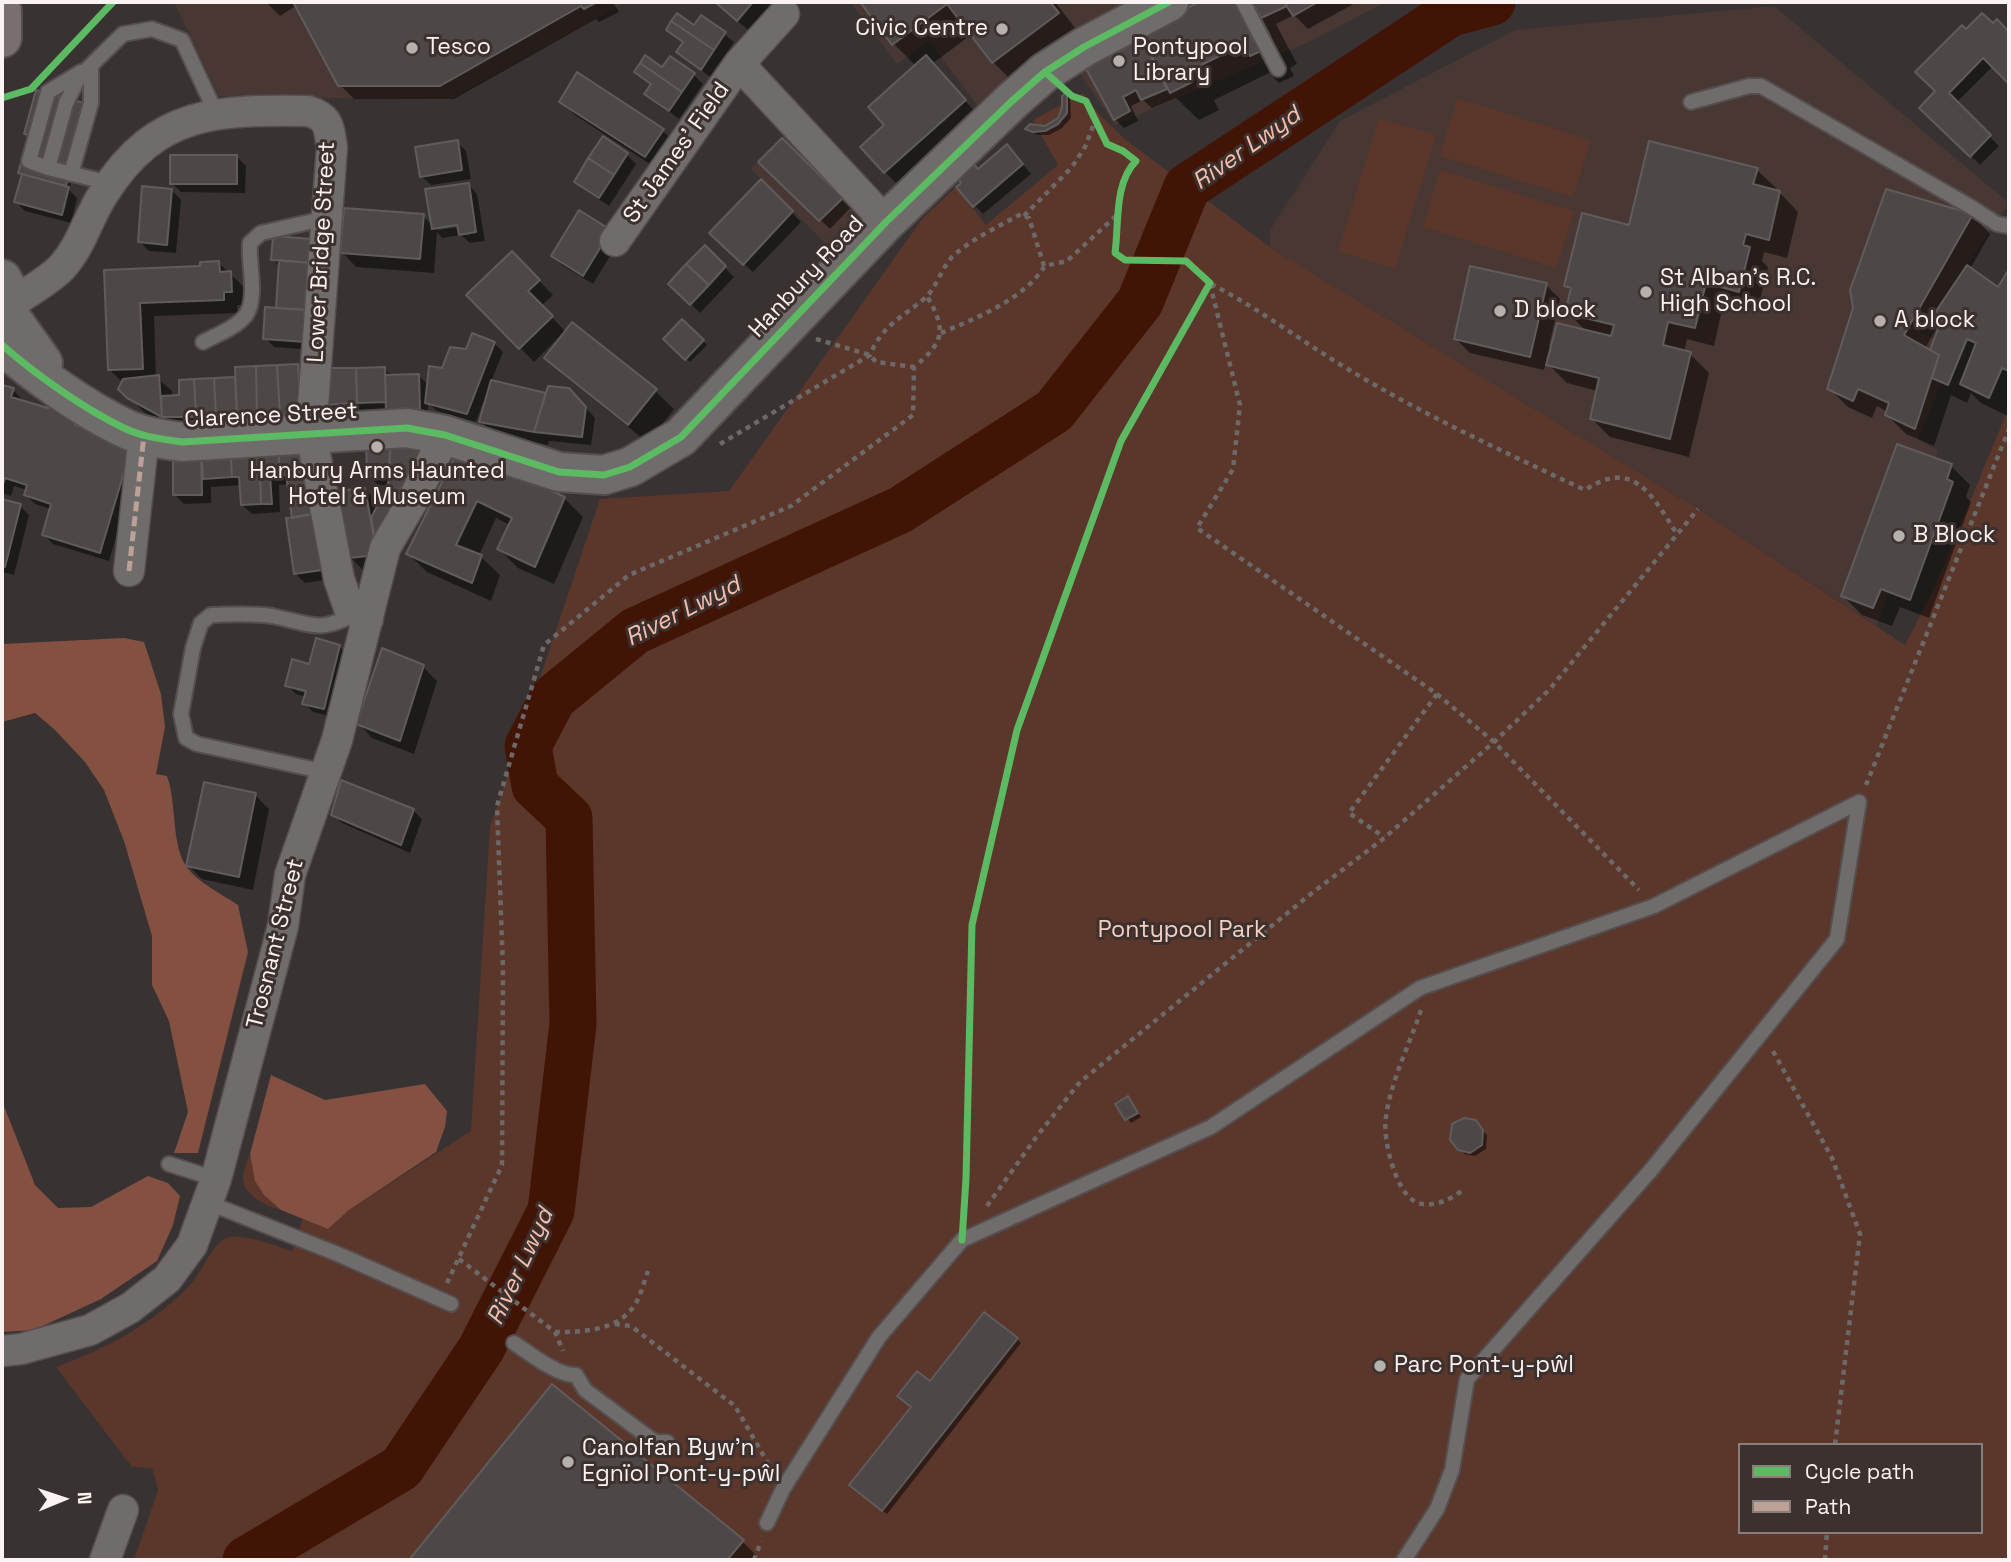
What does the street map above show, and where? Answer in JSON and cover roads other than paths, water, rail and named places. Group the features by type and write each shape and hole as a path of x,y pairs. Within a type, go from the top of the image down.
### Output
{"main road":[{"path":"2,11 2,38"}],"street":[{"name":"Hanbury Road","path":"444,435 559,472 604,475 630,467 681,437 886,222 1012,101 1045,72 1148,6"},
{"name":"St James' Field","path":"615,241 739,64 784,14"},
{"name":"St James' Field","path":"739,64 886,222"},
{"name":"Lower Bridge Street","path":"5,310 60,270 74,253 110,183 131,155 159,135 182,123 216,113 308,111 321,115 328,124 332,147 311,433 339,579 349,608 363,616"},
{"name":"Clarence Street","path":"5,310 63,390 125,429 144,435 182,442 407,428 444,435"},
{"path":"129,571 144,435"},
{"name":"Trosnant Street","path":"2,1351 21,1349 90,1330 130,1308 167,1279 192,1245 212,1191 283,926 290,875 337,740 363,616 385,548 413,500 444,435"},
{"path":"106,1560 123,1510"}],"lane":[{"path":"1243,2 1278,69"},
{"path":"48,167 66,103 79,78 123,34 152,29 182,40 216,113"},
{"path":"91,66 48,92 29,161 110,183"},
{"path":"71,174 91,103 91,66"},
{"path":"1691,102 1749,86 1760,86 1997,224 2009,226"},
{"path":"203,342 239,321 247,313 251,288 250,243 261,233 327,218"},
{"path":"326,772 197,744 186,738 181,715 193,648 201,623 211,615 271,616 306,626 322,626 363,616"},
{"path":"767,1523 783,1489 879,1337 962,1240 1211,1127 1424,986 1654,906 1859,802 1837,939 1651,1170 1467,1379 1452,1470 1437,1509 1404,1560"},
{"path":"169,1164 212,1191 340,1255 445,1301"},
{"path":"514,1343 542,1362 570,1375 576,1375 585,1390 655,1442 667,1443"}],"waterway":[{"name":"River Lwyd","path":"246,1560 401,1468 481,1349 551,1211 573,1024 569,818 535,786 528,746 553,698 635,631 900,510 1054,411 1140,302 1187,187 1451,13 1492,2"}],"place":[{"name":"Civic Centre","path":"1002,29"},
{"name":"Tesco","path":"412,48"},
{"name":"Pontypool Library","path":"1119,61"},
{"name":"St Alban's R.C. High School","path":"1646,292"},
{"name":"D block","path":"1500,311"},
{"name":"A block","path":"1880,321"},
{"name":"Hanbury Arms Haunted Hotel & Museum","path":"377,447"},
{"name":"B Block","path":"1899,536"},
{"name":"Parc Pont-y-pŵl","path":"1380,1366"},
{"name":"Canolfan Byw'n Egnïol Pont-y-pŵl","path":"568,1462"}],"park label":[{"name":"Pontypool Park","path":"1182,931"}]}
